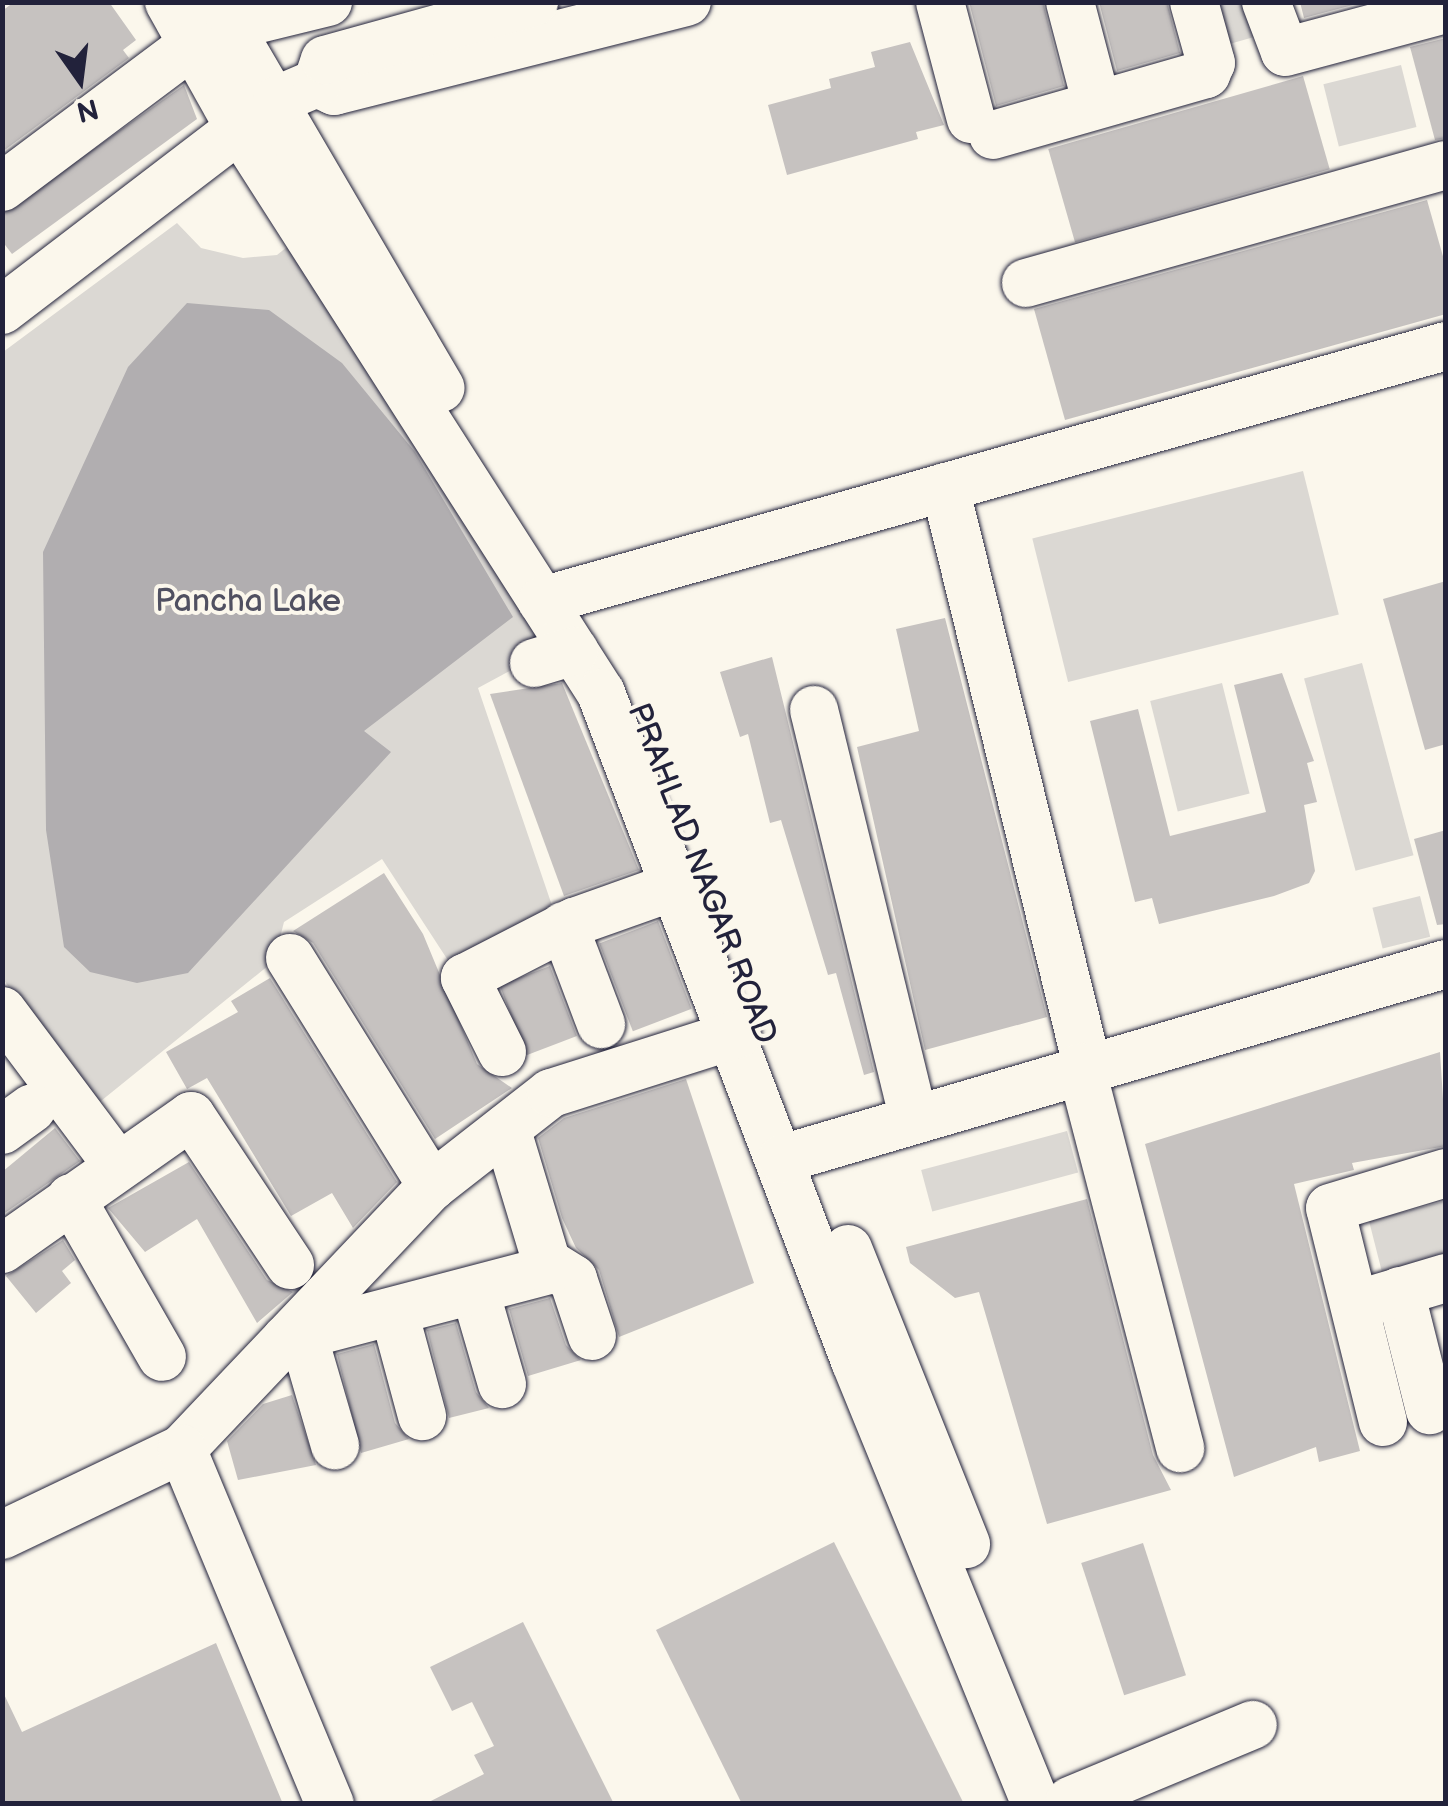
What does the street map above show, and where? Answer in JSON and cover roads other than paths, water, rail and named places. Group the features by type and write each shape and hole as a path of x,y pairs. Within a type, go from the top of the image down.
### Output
{"street":[{"path":"169,2 213,24 278,104 558,596 554,657 601,693 737,1034 795,1154 1084,1066 1446,964"},
{"path":"2,188 213,24 328,2"},
{"path":"2,310 278,104 325,60 534,2"},
{"path":"278,104 687,2"},
{"path":"940,2 982,127 1097,106 1206,74 1211,64 1194,2"},
{"path":"1070,2 1097,106"},
{"path":"1266,2 1286,52 1421,10"},
{"path":"1026,283 1446,165"},
{"path":"558,596 1446,346"},
{"path":"945,487 1180,1448"},
{"name":"PRAHLAD NAGAR ROAD","path":"558,596 625,678 795,1154 1059,1803"},
{"path":"814,710 913,1116"},
{"path":"502,1052 465,978 564,926 678,885"},
{"path":"564,926 601,1024"},
{"path":"290,958 432,1186"},
{"path":"2,1011 117,1165"},
{"path":"2,1535 182,1449 295,1337 432,1186 572,1082 737,1034"},
{"path":"2,1249 191,1116 290,1265"},
{"path":"506,1128 551,1265 573,1279 592,1336"},
{"path":"1383,1422 1330,1208 1446,1172"},
{"path":"71,1198 162,1357"},
{"path":"295,1337 475,1291 551,1265"},
{"path":"1352,1306 1446,1278"},
{"path":"475,1291 502,1384"},
{"path":"1400,1292 1430,1410"},
{"path":"394,1312 422,1416"},
{"path":"295,1337 334,1445"},
{"path":"182,1449 330,1804"},
{"path":"1059,1803 1253,1724"}],"park label":[{"name":"Pancha Lake","path":"248,602"}]}
